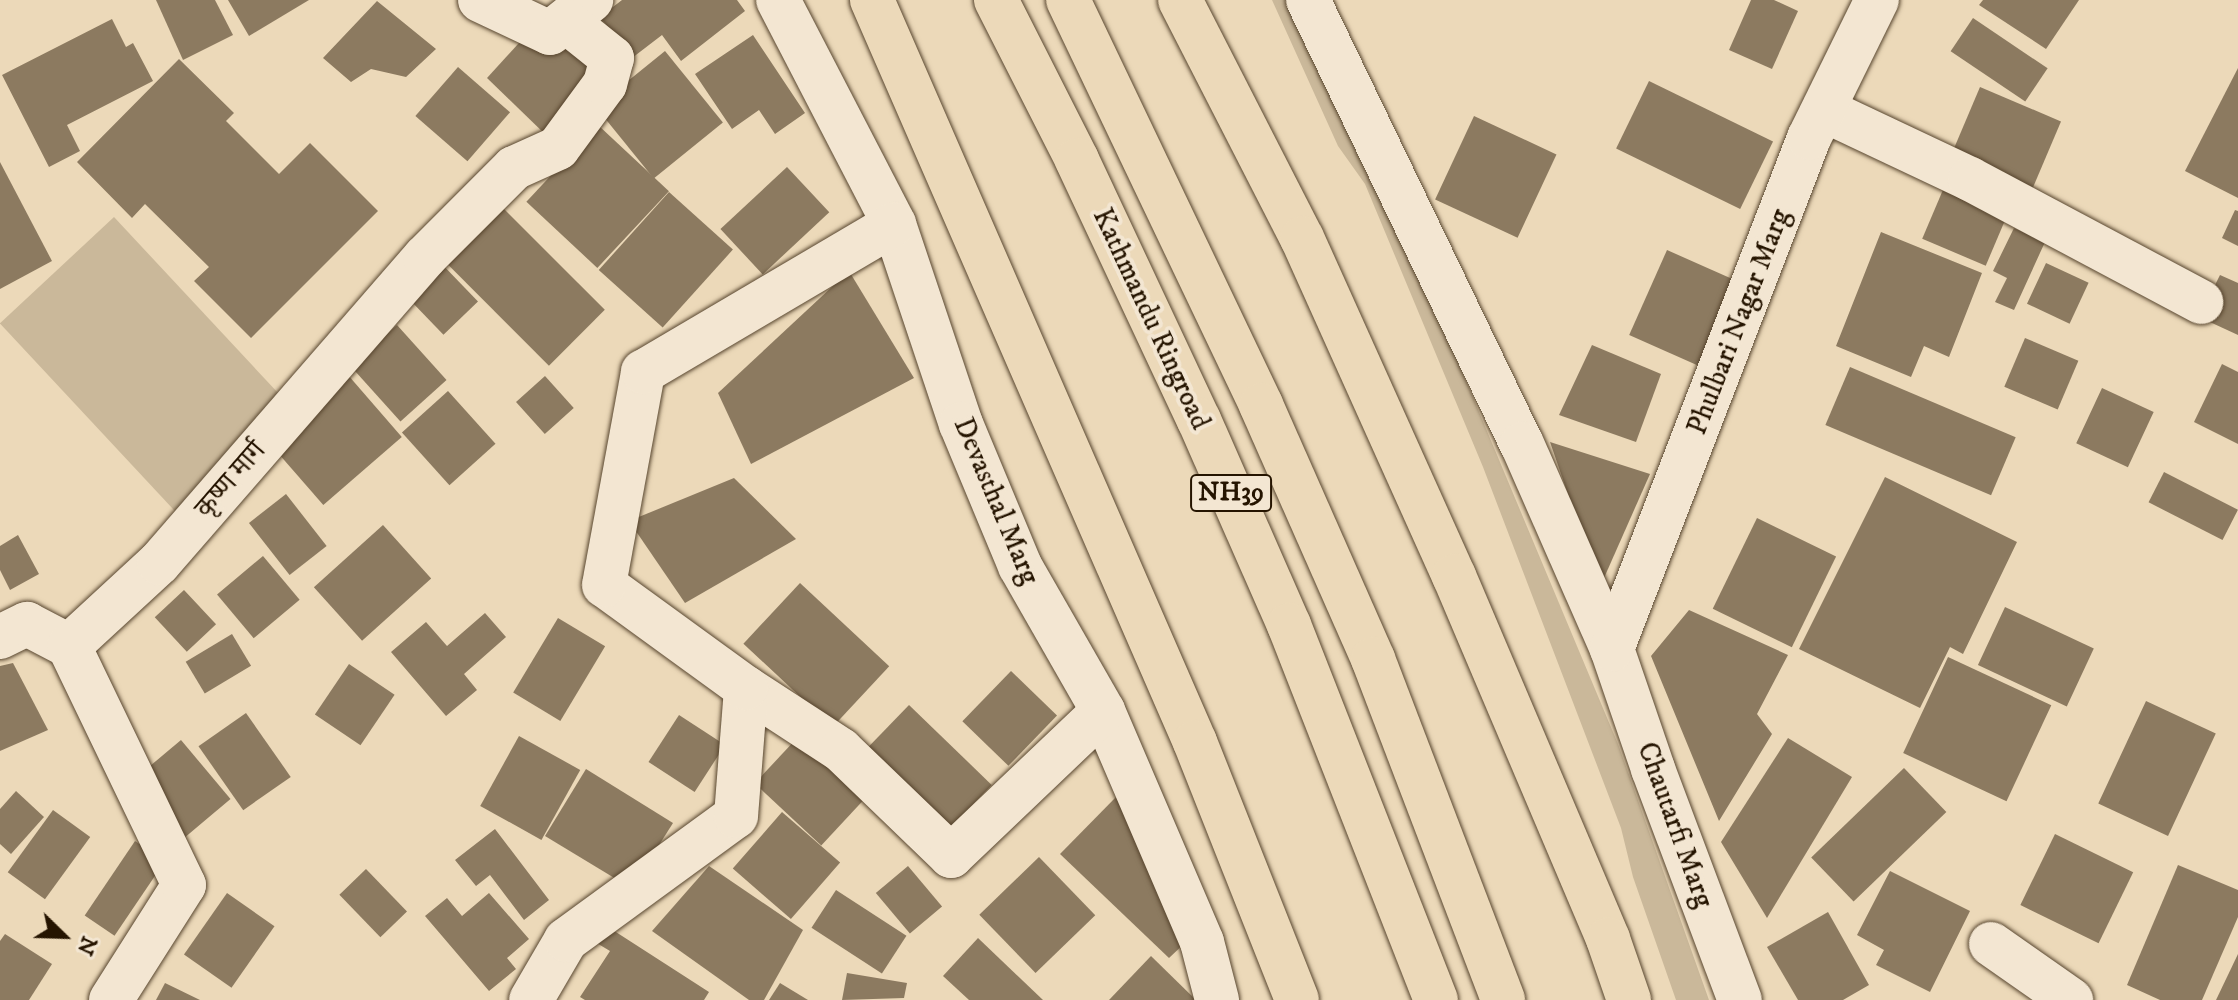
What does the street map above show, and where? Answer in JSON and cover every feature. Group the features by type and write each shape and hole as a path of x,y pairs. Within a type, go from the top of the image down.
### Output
{"main road":[{"path":"872,0 1195,742 1297,1000"},
{"name":"Kathmandu Ringroad","path":"996,0 1077,160 1225,479 1289,625 1436,1000"},
{"name":"NH39","path":"1068,0 1261,405 1373,659 1503,1000"},
{"path":"1180,0 1321,281 1454,576 1608,939 1629,1000"}],"street":[{"name":"कृष्ण मार्ग","path":"69,646 159,563 425,257 514,168 558,148 605,84 612,58 579,11 550,33 480,0"},
{"name":"Devasthal Marg","path":"778,0 894,224 961,424 1020,566 1103,711 1202,942 1217,1000"},
{"name":"Chautarfi Marg","path":"1308,0 1509,417 1612,649 1653,769 1740,1000"},
{"name":"Phulbari Nagar Marg","path":"1612,649 1809,138 1877,0"},
{"path":"1824,110 1970,179 2201,302"},
{"path":"894,224 643,372 604,585 746,688 841,750 951,856 1103,711"},
{"path":"0,637 27,624 69,646 184,885 111,1000"},
{"path":"531,1000 566,940 736,816 746,688"},
{"path":"1991,944 2071,1000"}],"shaded area":[{"path":"1272,0 1296,0 1461,369 1618,744 1709,1000 1676,1000 1633,877 1621,828 1483,467 1365,184 1338,146"},
{"path":"114,217 293,409 179,515 0,323"}],"building":[{"path":"156,0 215,0 233,35 183,60"},
{"path":"228,0 309,0 249,36"},
{"path":"622,0 737,0 745,11 681,61 662,35 632,58 600,17"},
{"path":"1751,0 1774,0 1798,11 1772,69 1729,50"},
{"path":"1983,0 2079,0 2046,49 1979,5"},
{"path":"377,1 436,49 406,77 371,69 351,82 323,58"},
{"path":"1973,18 2048,68 2025,101 1951,51"},
{"path":"112,19 126,47 133,43 153,81 67,125 80,151 49,167 2,75"},
{"path":"529,32 559,39 603,80 549,138 487,78"},
{"path":"753,35 805,113 775,134 759,110 732,129 695,74"},
{"path":"665,51 723,122 654,179 596,107"},
{"path":"179,59 234,113 226,121 279,174 310,143 378,211 251,338 194,281 209,267 145,204 132,218 77,162"},
{"path":"458,67 510,112 467,161 415,116"},
{"path":"2238,68 2238,198 2185,171"},
{"path":"1649,81 1773,141 1740,209 1616,148"},
{"path":"1980,87 2061,121 2030,195 1949,161"},
{"path":"1474,116 1556,154 1518,238 1435,199"},
{"path":"598,125 669,191 597,268 526,202"},
{"path":"0,162 52,261 0,289"},
{"path":"787,167 829,212 763,274 720,229"},
{"path":"1948,178 2012,205 1986,266 1922,239"},
{"path":"669,192 733,250 663,328 599,270"},
{"path":"503,208 605,310 549,366 447,264"},
{"path":"2235,210 2238,211 2238,246 2222,238"},
{"path":"2014,228 2045,242 2014,310 1995,302 2007,278 1993,271"},
{"path":"1881,232 1982,273 1949,357 1924,346 1911,377 1836,346"},
{"path":"1667,250 1749,287 1711,372 1629,335"},
{"path":"437,259 478,301 443,335 402,292"},
{"path":"2046,263 2089,283 2070,324 2027,304"},
{"path":"849,271 914,378 751,464 718,393"},
{"path":"2220,275 2238,283 2238,335 2199,317"},
{"path":"397,325 447,380 400,421 351,366"},
{"path":"2025,338 2078,361 2058,409 2004,387"},
{"path":"1592,345 1661,374 1636,442 1559,415"},
{"path":"2222,364 2238,372 2238,444 2194,422"},
{"path":"1850,367 2016,437 1991,495 1825,425"},
{"path":"348,375 402,437 323,505 270,443"},
{"path":"545,376 574,408 545,434 516,402"},
{"path":"2102,388 2154,412 2128,467 2076,443"},
{"path":"448,391 496,444 449,485 402,432"},
{"path":"1550,442 1650,474 1600,587"},
{"path":"2164,472 2238,510 2223,540 2149,502"},
{"path":"1885,477 2017,542 1963,654 1950,647 1920,708 1799,649"},
{"path":"734,478 796,539 685,603 629,521"},
{"path":"286,494 327,546 290,575 249,523"},
{"path":"1757,518 1836,557 1792,647 1713,609"},
{"path":"383,525 431,579 362,641 314,587"},
{"path":"18,535 39,574 10,590 0,570 0,546"},
{"path":"263,556 300,600 254,638 217,595"},
{"path":"800,583 889,666 833,727 743,644"},
{"path":"184,590 216,624 187,652 155,617"},
{"path":"2005,607 2094,648 2067,706 1978,665"},
{"path":"1689,610 1788,655 1757,714 1772,734 1719,821 1651,656"},
{"path":"485,613 506,637 464,674 477,690 446,716 391,652 426,622 447,646"},
{"path":"558,618 605,646 560,721 513,693"},
{"path":"232,634 251,666 205,694 186,662"},
{"path":"1948,657 2051,705 2007,801 1903,753"},
{"path":"13,663 48,730 0,751 0,666"},
{"path":"349,664 395,695 360,745 315,715"},
{"path":"1011,671 1057,715 1008,766 962,721"},
{"path":"2146,701 2216,734 2168,836 2098,803"},
{"path":"909,705 992,785 942,836 860,756"},
{"path":"246,713 291,777 243,810 198,746"},
{"path":"679,715 725,745 695,792 649,762"},
{"path":"519,736 580,770 541,840 480,806"},
{"path":"797,738 864,800 821,845 755,783"},
{"path":"1788,738 1852,777 1767,918 1721,842"},
{"path":"181,740 230,799 185,837 136,778"},
{"path":"1904,768 1946,812 1854,901 1811,858"},
{"path":"586,769 673,823 642,872 621,882 545,836"},
{"path":"16,791 44,817 11,854 0,844 0,809"},
{"path":"1117,796 1187,941 1169,958 1060,854"},
{"path":"53,810 90,837 45,899 8,872"},
{"path":"782,812 840,863 791,919 733,869"},
{"path":"495,829 549,900 524,920 490,875 476,886 455,860"},
{"path":"2055,834 2133,872 2099,943 2020,905"},
{"path":"135,841 165,861 115,936 85,916"},
{"path":"1039,857 1095,915 1036,973 979,915"},
{"path":"2178,865 2238,890 2238,917 2202,1000 2160,1000 2127,985"},
{"path":"709,866 803,930 764,1000 749,1000 652,931"},
{"path":"908,866 942,907 910,934 876,893"},
{"path":"366,869 407,911 380,937 339,895"},
{"path":"1890,871 1970,911 1930,992 1876,965 1884,950 1857,935"},
{"path":"836,890 906,936 882,973 811,928"},
{"path":"227,893 275,926 231,988 184,954"},
{"path":"489,893 529,939 507,958 516,969 489,991 425,916 447,898 462,916"},
{"path":"1828,912 1869,985 1843,1000 1798,1000 1767,947"},
{"path":"605,925 709,992 704,1000 585,1000 580,997 610,951 595,942"},
{"path":"5,934 52,964 29,1000 0,1000 0,941"},
{"path":"978,938 1043,1000 969,1000 943,976"},
{"path":"2238,954 2238,1000 2216,1000"},
{"path":"1151,956 1196,1000 1109,1000"},
{"path":"847,973 907,983 904,998 842,1000"},
{"path":"165,983 200,1000 156,1000"},
{"path":"780,983 808,1000 769,1000"}]}
